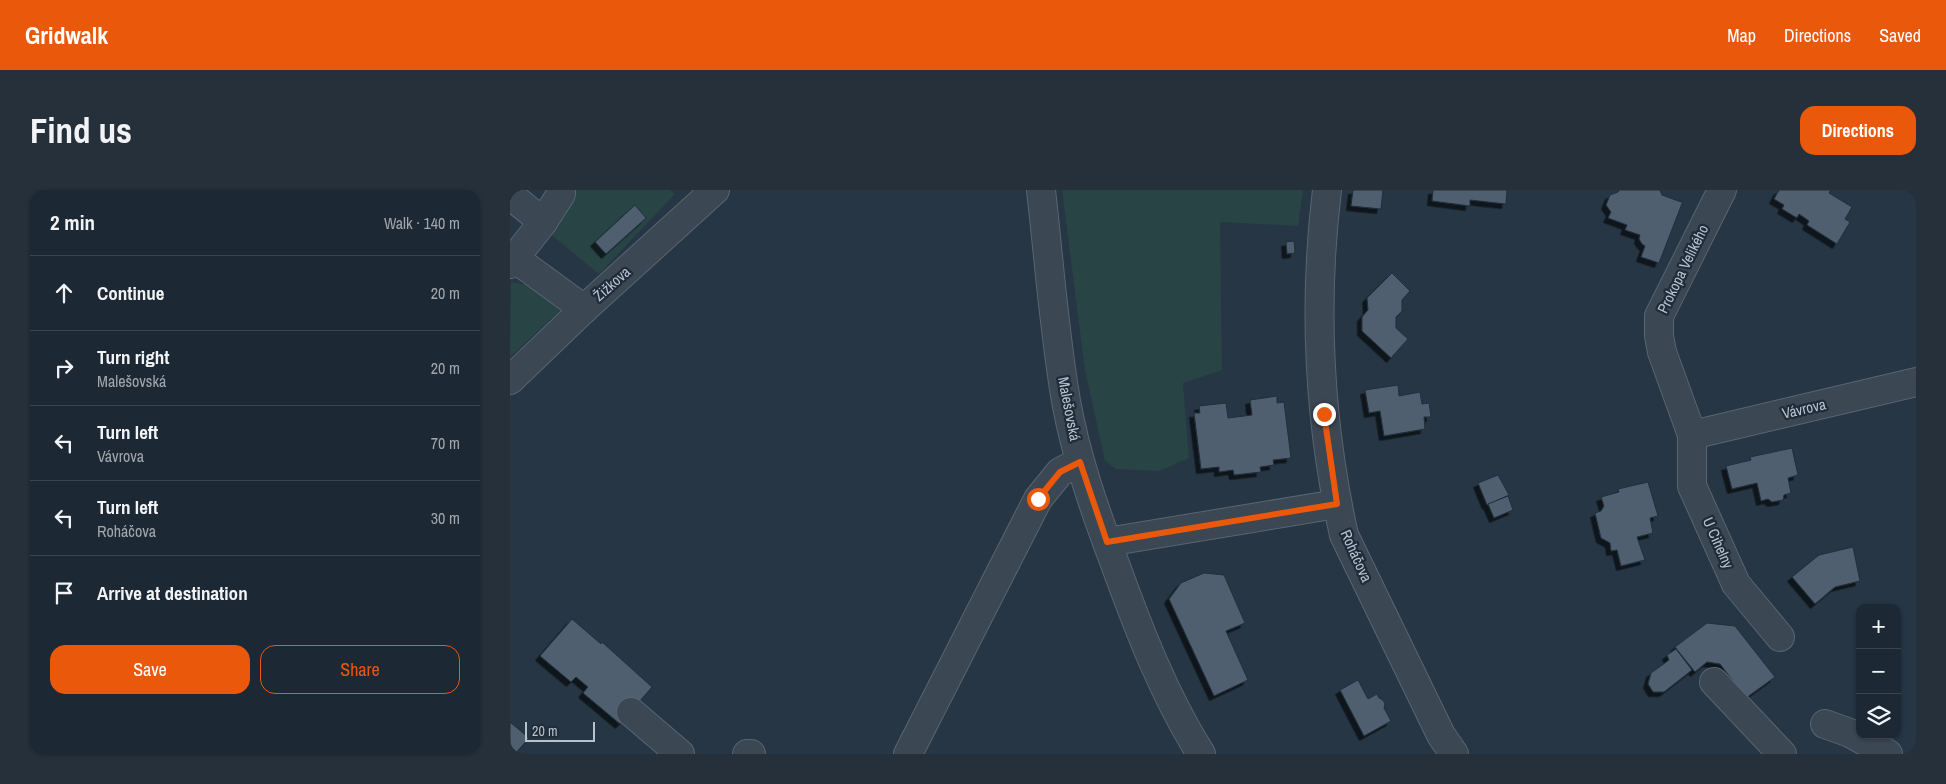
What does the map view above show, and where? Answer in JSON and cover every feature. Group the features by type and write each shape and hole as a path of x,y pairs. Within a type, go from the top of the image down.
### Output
{"street":[{"path":"561,190 562,194 543,222 512,259 584,309"},
{"name":"Žižkova","path":"510,380 584,309 715,190"},
{"name":"Malešovská","path":"1041,190 1066,401 1080,462 1126,595 1166,692 1201,754"},
{"name":"Roháčova","path":"1326,190 1320,242 1319,333 1324,414 1337,504 1344,535 1441,735 1454,754"},
{"name":"Prokopa Velikého","path":"1692,435 1662,352 1659,336 1659,316 1722,190"},
{"path":"510,195 543,222"},
{"name":"Vávrova","path":"1692,435 1916,382"},
{"name":"U Cihelny","path":"1692,435 1692,486 1736,584 1780,637"},
{"path":"908,754 1038,499 1060,472 1080,462"},
{"path":"1107,542 1337,504"},
{"path":"1714,682 1782,754"},
{"path":"631,712 680,754"},
{"path":"1825,724 1850,733 1888,754"}],"green space":[{"path":"571,190 670,190 675,194 599,274 542,227"},
{"path":"1062,190 1303,190 1298,226 1220,222 1222,370 1183,383 1189,458 1159,471 1116,469 1105,461 1085,370"},
{"path":"511,282 547,289 565,306 510,357"}],"building":[{"path":"1353,190 1383,190 1381,209 1351,206"},
{"path":"1433,190 1507,190 1506,204 1470,200 1470,206 1432,201"},
{"path":"1619,190 1660,190 1662,195 1681,202 1683,201 1659,263 1641,257 1645,246 1639,239 1640,235 1625,230 1627,225 1608,218 1611,212 1606,205 1610,195"},
{"path":"1779,190 1831,190 1829,193 1852,207 1845,219 1850,222 1837,244 1807,225 1809,221 1799,214 1797,218 1782,209 1784,205 1774,199"},
{"path":"635,205 646,218 606,254 595,242"},
{"path":"1294,241 1295,253 1287,254 1286,242"},
{"path":"1392,273 1410,291 1402,300 1402,311 1396,317 1396,328 1408,339 1391,358 1362,331 1362,317 1368,310 1367,298"},
{"path":"1398,385 1399,396 1420,392 1422,404 1429,403 1431,417 1424,417 1425,429 1384,436 1380,411 1369,413 1365,390"},
{"path":"1277,396 1277,403 1284,402 1291,458 1273,460 1274,465 1260,467 1261,472 1234,475 1233,470 1219,472 1219,467 1201,469 1194,413 1200,413 1199,406 1226,403 1228,418 1252,415 1250,400"},
{"path":"1792,448 1798,475 1788,478 1791,493 1784,495 1783,500 1772,502 1768,499 1761,501 1757,483 1732,489 1726,466 1751,460 1750,457"},
{"path":"1498,475 1509,495 1487,505 1478,483"},
{"path":"1648,482 1658,516 1650,518 1653,533 1637,537 1645,560 1621,566 1617,550 1611,551 1610,543 1601,538 1595,513 1601,511 1604,506 1601,497 1619,492 1618,489"},
{"path":"1508,496 1513,510 1494,518 1488,504"},
{"path":"1853,547 1860,581 1835,587 1815,604 1792,577 1819,555"},
{"path":"1204,573 1224,575 1245,623 1226,631 1248,680 1214,696 1169,599 1181,583"},
{"path":"572,619 601,644 602,642 652,687 620,724 583,693 588,687 576,677 571,682 540,656"},
{"path":"1707,623 1735,626 1775,677 1746,698 1720,664 1707,662 1695,672 1675,647"},
{"path":"1676,649 1692,670 1664,692 1653,692 1648,684 1651,673 1669,660 1667,655"},
{"path":"1358,680 1368,699 1377,694 1383,700 1384,708 1391,721 1364,736 1340,690"},
{"path":"510,722 529,738 515,754 510,754"}],"route":[{"path":"1038,499 1060,472 1080,462 1107,542 1337,504 1324,414"}]}
